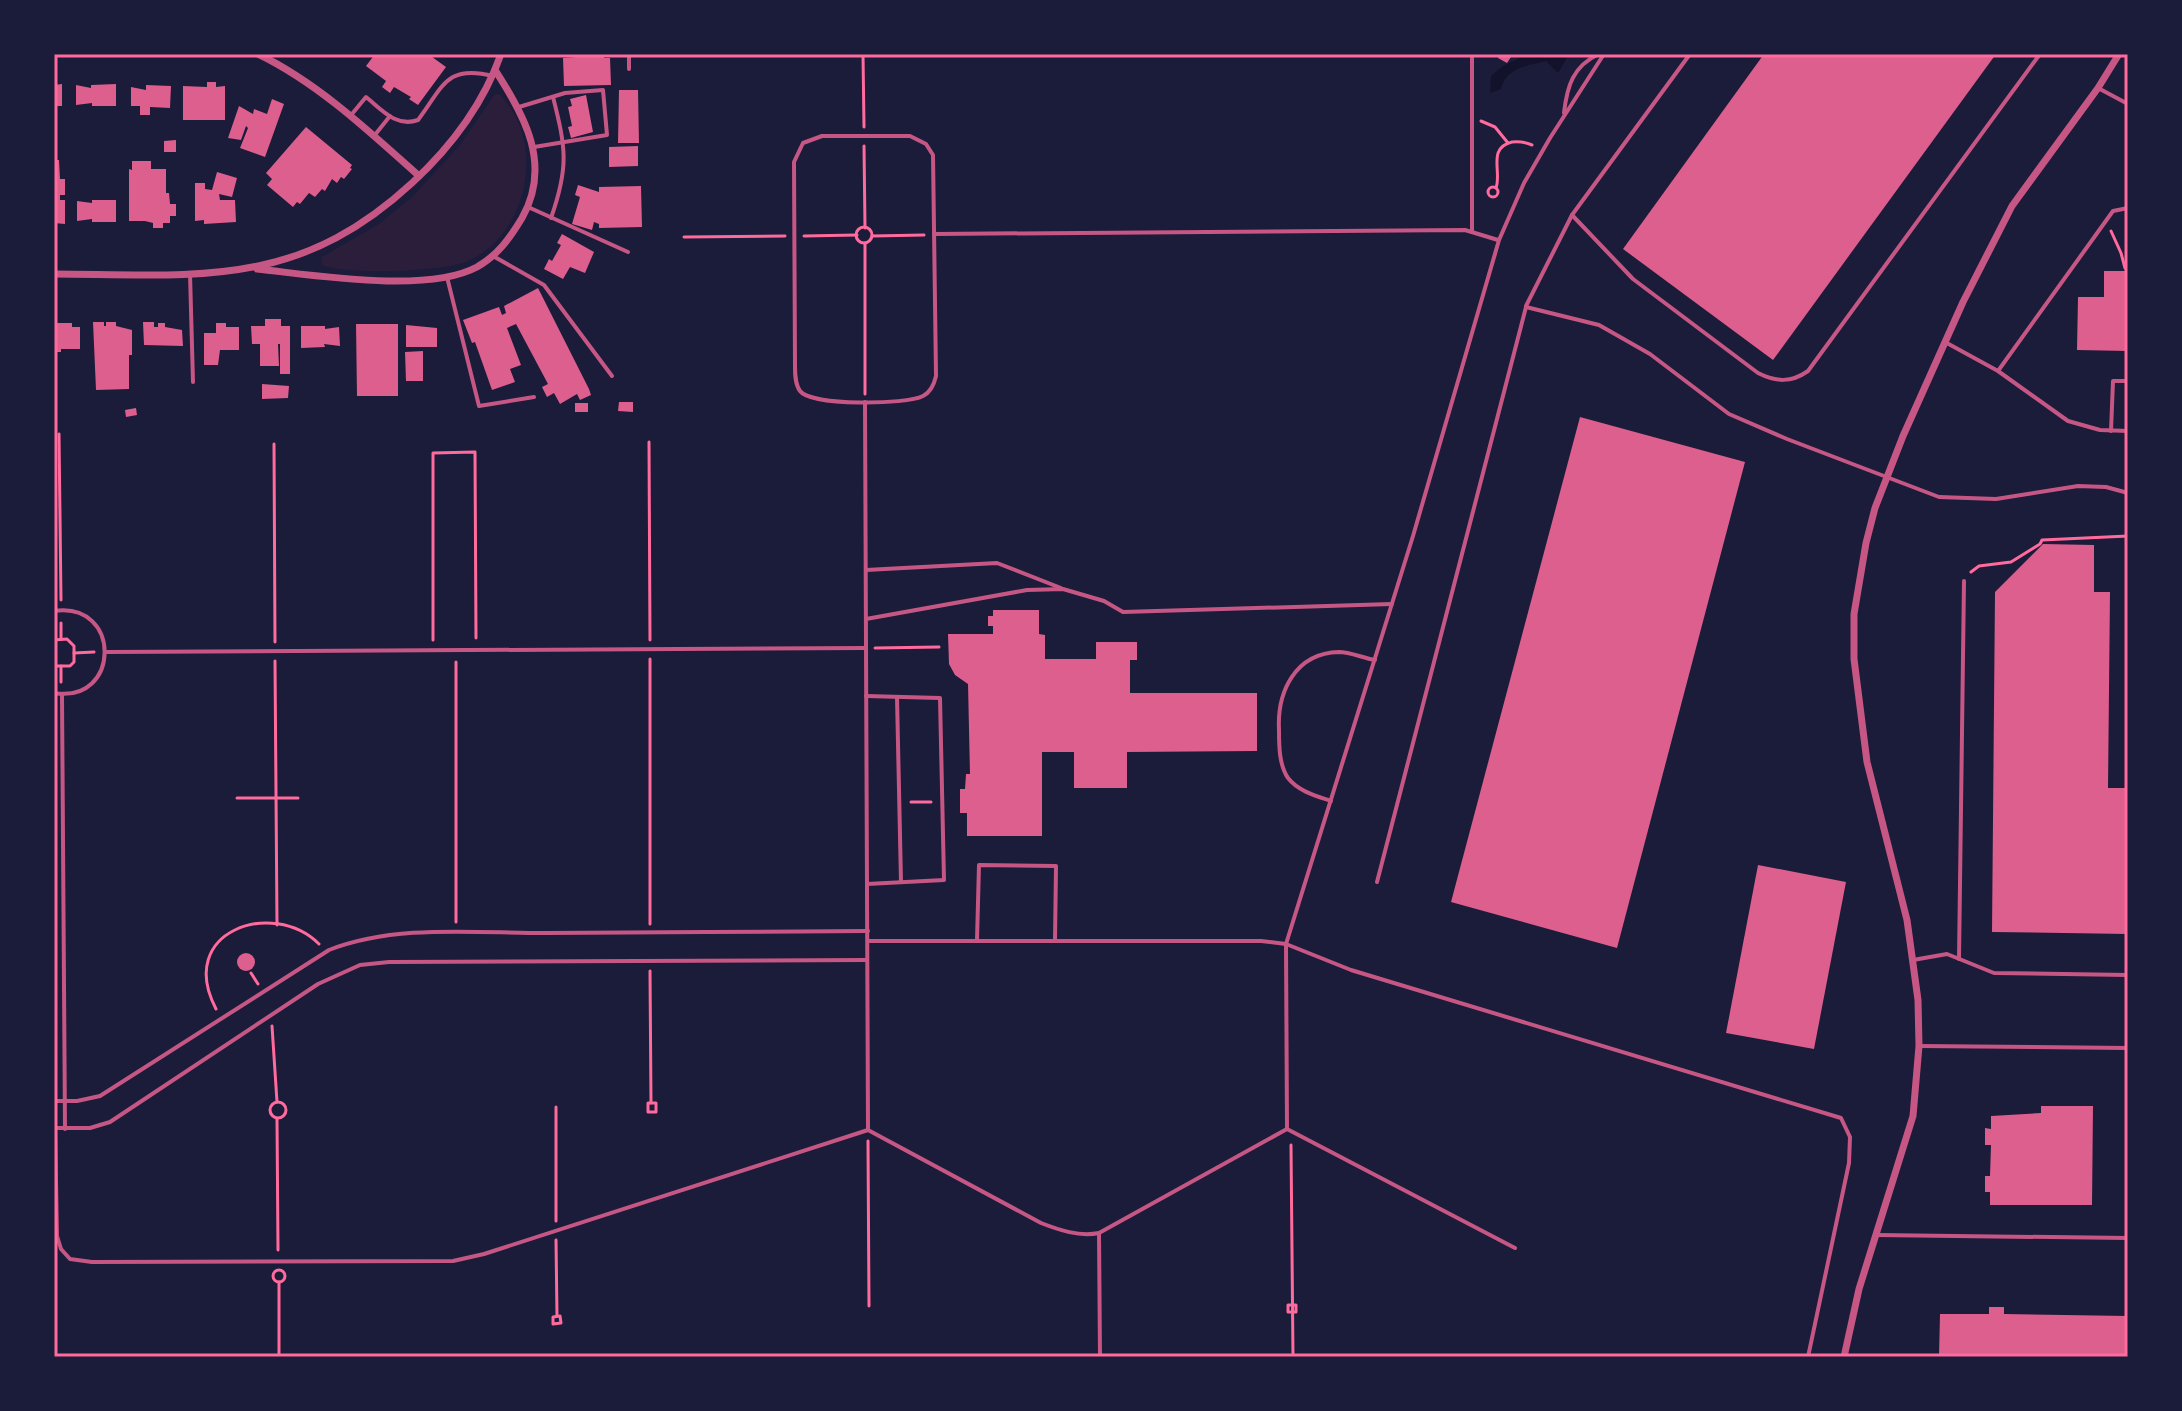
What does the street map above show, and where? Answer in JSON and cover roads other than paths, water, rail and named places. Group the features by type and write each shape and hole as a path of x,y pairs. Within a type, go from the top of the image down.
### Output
{"street":[{"path":"258,54 299,77 419,176"},
{"path":"250,269 309,253 378,213 419,176 467,122 494,73 500,54"},
{"path":"1844,1357 1859,1289 1913,1116 1919,1046 1918,1000 1907,920 1867,762 1854,659 1858,580 1875,508 1888,476 1945,342 2012,206 2119,54"},
{"path":"54,274 190,274 250,269 399,280 447,277 474,268 493,256 506,242 528,207 535,181 534,147 519,107 494,73"}],"lane":[{"path":"629,54 629,69"},
{"path":"1472,54 1472,232"},
{"path":"1289,1130 1286,944 1392,604 1499,240 1524,183 1601,54"},
{"path":"1563,117 1572,77 1585,61 1601,54"},
{"path":"1377,882 1526,307 1572,215 1690,54"},
{"path":"1572,215 1633,279 1758,373 1781,381 1800,377 1808,371 2040,54"},
{"path":"349,117 366,97 400,122 418,120 456,74 471,71 494,73"},
{"path":"2098,88 2128,104"},
{"path":"519,107 565,93 603,90 607,135 534,147"},
{"path":"551,218 563,179 564,142 553,97"},
{"path":"374,137 390,116"},
{"path":"822,136 910,136 926,144 934,162 934,235 935,382 927,393 914,399 865,402 818,400 804,395 797,386 795,366 793,236 796,154 806,141 822,136"},
{"path":"528,207 628,252"},
{"path":"1998,371 2113,211 2128,208"},
{"path":"934,235 1387,230 1472,232 1499,240"},
{"path":"493,256 544,285 612,376"},
{"path":"190,274 193,382"},
{"path":"447,277 479,406 534,397"},
{"path":"1526,307 1599,325 1650,354 1729,414 1921,491 1955,499 1996,499 2078,486 2106,487 2128,493"},
{"path":"1945,342 1998,371 2068,421 2084,427 2128,431"},
{"path":"2111,431 2113,381 2128,381"},
{"path":"865,402 868,1130"},
{"path":"866,570 997,563 1063,589 1104,601 1123,612 1392,604"},
{"path":"1959,959 1964,581"},
{"path":"866,619 1027,590 1063,589"},
{"path":"54,611 77,612 91,620 103,637 106,652 103,668 95,680 78,692 54,693"},
{"path":"106,652 866,648"},
{"path":"1331,801 1298,788 1287,777 1280,750 1280,698 1298,668 1313,658 1342,652 1375,660"},
{"path":"62,695 65,1129"},
{"path":"866,696 940,698 944,880 867,884"},
{"path":"897,697 901,882"},
{"path":"977,940 979,865 1056,866 1055,941"},
{"path":"54,1101 100,1096 346,942 379,936 456,933 868,931"},
{"path":"868,941 1261,941 1286,944 1351,970 1841,1118 1850,1137 1849,1163 1808,1357"},
{"path":"1913,960 1947,954 1994,973 2128,975"},
{"path":"867,960 389,962 360,965 318,984 110,1122 90,1128 54,1128 57,1236 61,1249 70,1259 92,1262 453,1261 868,1130 1041,1223 1073,1233 1099,1233 1289,1130"},
{"path":"1919,1046 2128,1048"},
{"path":"1289,1130 1515,1248"},
{"path":"1099,1233 1100,1357"},
{"path":"1876,1235 2128,1238"}]}
